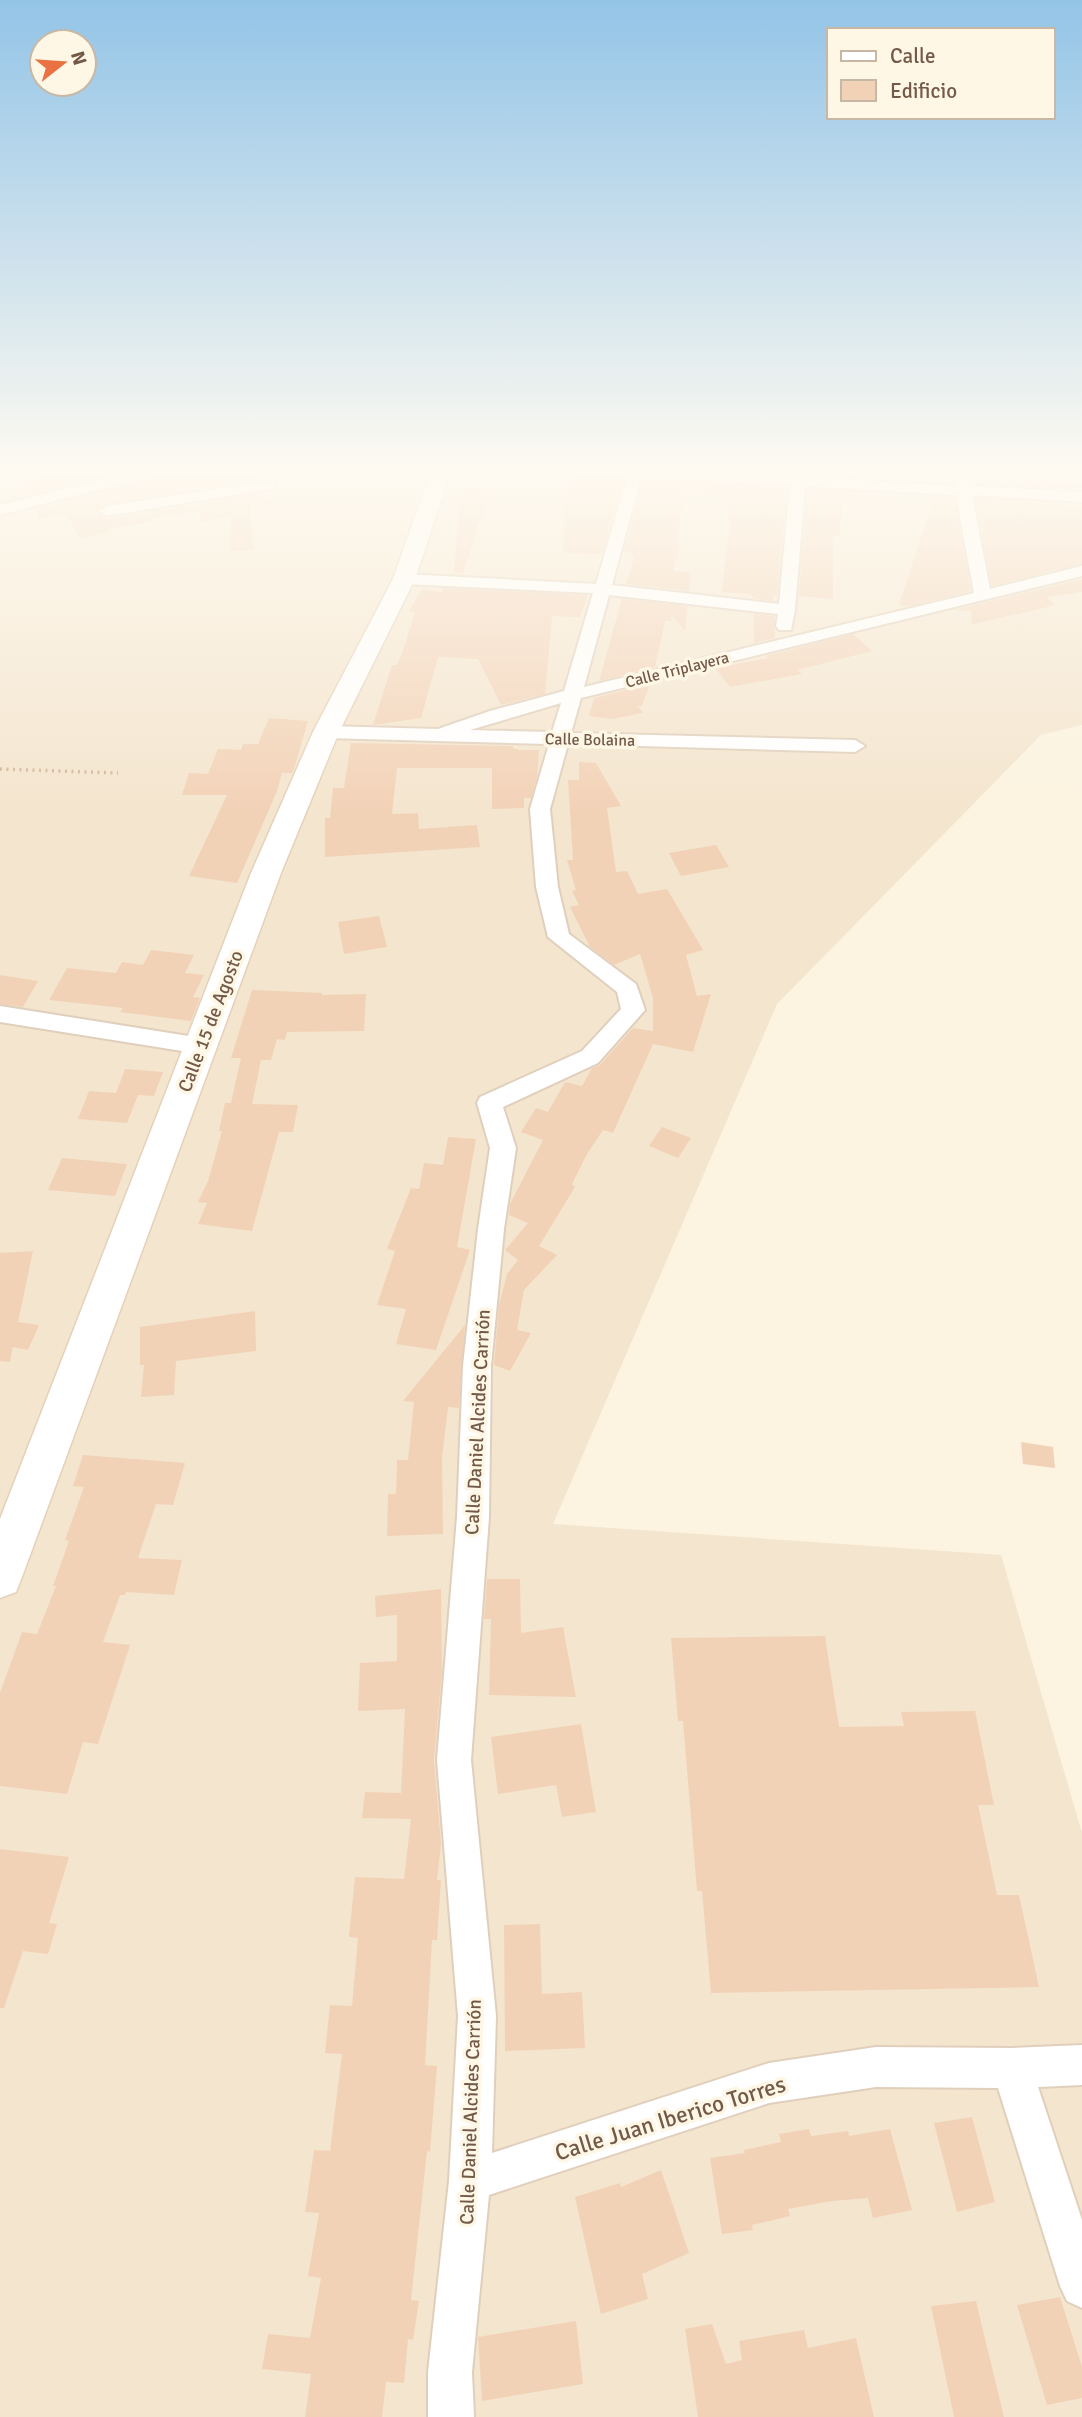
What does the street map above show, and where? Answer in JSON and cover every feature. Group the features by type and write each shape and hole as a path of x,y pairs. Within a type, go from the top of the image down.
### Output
{"street":[{"name":"Calle 15 de Agosto","path":"0,1577 266,873 326,732 400,587"},
{"path":"558,587 602,589 787,610"},
{"path":"783,641 789,587"},
{"path":"981,587 983,597"},
{"name":"Calle Triplayera","path":"438,736 481,718 573,692 680,671 783,641 1020,587"},
{"name":"Calle Daniel Alcides Carrión","path":"451,2417 450,2372 470,2181 477,2016 454,1760 473,1517 477,1366 491,1229 503,1148 489,1103 590,1057 633,1010 628,989 559,937 547,887 540,809 602,589"},
{"name":"Calle Bolaina","path":"326,732 855,746"},
{"path":"0,1014 201,1046"},
{"name":"Calle Juan Iberico Torres","path":"470,2181 769,2083 876,2067 1012,2068 1082,2065"},
{"path":"1012,2068 1082,2286"}],"path":[{"path":"0,769 118,774"}],"shaded area":[{"path":"0,587 1082,587 1082,725 1041,735 777,1004 553,1524 1001,1555 1082,1833 1082,2417 0,2417"}],"building":[{"path":"651,587 689,587 689,591"},
{"path":"723,587 778,587 773,601 753,598 750,594 722,592"},
{"path":"800,587 833,587 833,599 799,596"},
{"path":"905,587 970,587 971,591 910,606 899,605"},
{"path":"1050,587 1082,587 1082,592 1046,597 1055,604 1044,608 972,624 971,611 955,610"},
{"path":"443,588 588,595 580,617 552,616 545,694 501,705 478,659 438,657 421,718 373,725 392,665 397,665 405,645 415,612 409,611 422,589 442,592"},
{"path":"622,599 687,606 685,631 672,615 671,621 665,621 655,667 599,681"},
{"path":"754,614 774,616 775,638 754,643"},
{"path":"853,634 872,651 797,670 802,674 730,687 715,668 768,658 766,656"},
{"path":"650,684 642,706 638,706 643,713 612,719 589,716 594,698"},
{"path":"269,718 308,721 294,769 292,773 282,773 277,791 237,883 189,876 227,795 182,795 189,773 208,774 218,749 241,750 243,744 258,744"},
{"path":"351,743 513,746 520,750 539,750 537,777 531,798 524,798 524,808 492,809 492,768 397,768 392,814 418,813 419,829 477,825 480,847 325,857 325,818 330,818 333,788 344,788"},
{"path":"579,762 596,763 621,806 607,808 616,872 627,871 638,894 667,889 703,950 686,955 697,996 711,994 693,1052 653,1044 613,1133 603,1130 587,1154 572,1184 575,1187 539,1246 557,1255 524,1290 517,1330 531,1333 510,1371 494,1365 499,1305 507,1274 518,1260 505,1250 528,1223 509,1215 510,1204 543,1140 521,1132 536,1108 548,1112 565,1082 582,1086 592,1068 600,1065 633,1028 653,1031 653,998 640,954 614,965 590,947 570,907 579,905 572,891 576,890 567,860 573,860 568,780 579,780"},
{"path":"716,845 729,867 681,876 669,853"},
{"path":"379,916 387,947 344,954 338,922"},
{"path":"151,950 194,955 185,973 204,975 193,997 200,998 191,1021 120,1012 123,1008 49,1000 67,968 116,973 122,962 143,965"},
{"path":"0,975 38,981 23,1007 0,1004"},
{"path":"252,990 322,995 366,994 364,1031 287,1032 285,1040 277,1039 271,1060 261,1060 252,1104 298,1105 293,1132 279,1132 252,1231 198,1224 207,1203 198,1202 208,1181 222,1131 219,1131 225,1103 231,1103 241,1058 231,1058"},
{"path":"125,1069 163,1072 154,1096 138,1095 127,1123 78,1119 89,1091 116,1093"},
{"path":"662,1127 691,1138 678,1158 649,1146"},
{"path":"448,1137 476,1139 457,1247 470,1250 436,1350 396,1344 406,1309 377,1305 395,1251 387,1249 411,1188 419,1189 424,1163 443,1165"},
{"path":"62,1158 127,1164 115,1196 48,1190"},
{"path":"33,1251 18,1322 39,1325 28,1350 13,1347 10,1362 0,1361 0,1253"},
{"path":"255,1311 256,1351 176,1361 174,1395 141,1397 144,1365 140,1365 140,1327"},
{"path":"465,1325 459,1408 448,1407 442,1458 443,1534 387,1536 388,1494 396,1494 397,1460 408,1460 414,1402 403,1401"},
{"path":"1021,1442 1053,1447 1055,1468 1023,1464"},
{"path":"83,1455 185,1463 173,1505 156,1504 138,1558 182,1560 174,1595 126,1592 125,1595 120,1595 103,1642 130,1645 98,1744 83,1742 67,1794 0,1786 0,1693 22,1632 37,1634 56,1586 53,1586 69,1541 65,1540 84,1487 73,1486"},
{"path":"487,1579 520,1579 521,1633 563,1627 576,1697 489,1695 491,1619 484,1619"},
{"path":"441,1589 442,1671 434,1760 441,1844 437,1880 441,1880 437,1940 432,1940 425,2065 437,2066 430,2152 427,2151 411,2300 419,2301 413,2340 408,2339 404,2383 386,2382 382,2417 305,2417 311,2374 262,2369 268,2334 310,2338 321,2278 308,2276 319,2213 305,2212 314,2150 330,2151 342,2054 325,2053 330,2005 352,2006 358,1938 349,1937 355,1877 404,1879 411,1819 362,1818 365,1792 401,1793 405,1709 358,1711 360,1663 397,1661 397,1615 376,1617 375,1596"},
{"path":"825,1636 839,1727 904,1726 901,1712 975,1711 994,1805 978,1805 997,1895 1019,1895 1039,1987 711,1993 702,1891 697,1891 683,1721 678,1721 671,1638"},
{"path":"581,1724 596,1812 562,1817 556,1785 498,1794 491,1737"},
{"path":"0,1849 69,1857 49,1923 57,1924 48,1954 23,1951 4,2008 0,2008"},
{"path":"540,1924 542,1994 582,1992 585,2048 505,2051 504,1925"},
{"path":"972,2117 995,2202 957,2212 934,2123"},
{"path":"809,2129 811,2136 848,2131 849,2136 890,2129 912,2210 873,2218 868,2198 832,2201 788,2209 790,2216 752,2225 753,2230 722,2234 710,2158 745,2153 744,2150 781,2142 779,2134"},
{"path":"661,2170 689,2253 642,2274 648,2299 601,2314 575,2197 620,2183 621,2187"},
{"path":"1060,2297 1082,2367 1082,2398 1047,2405 1017,2305"},
{"path":"976,2301 1004,2417 954,2417 931,2306"},
{"path":"576,2321 583,2384 482,2401 478,2337"},
{"path":"712,2324 726,2364 742,2360 739,2341 804,2330 808,2348 856,2338 874,2417 698,2417 685,2329"}]}
